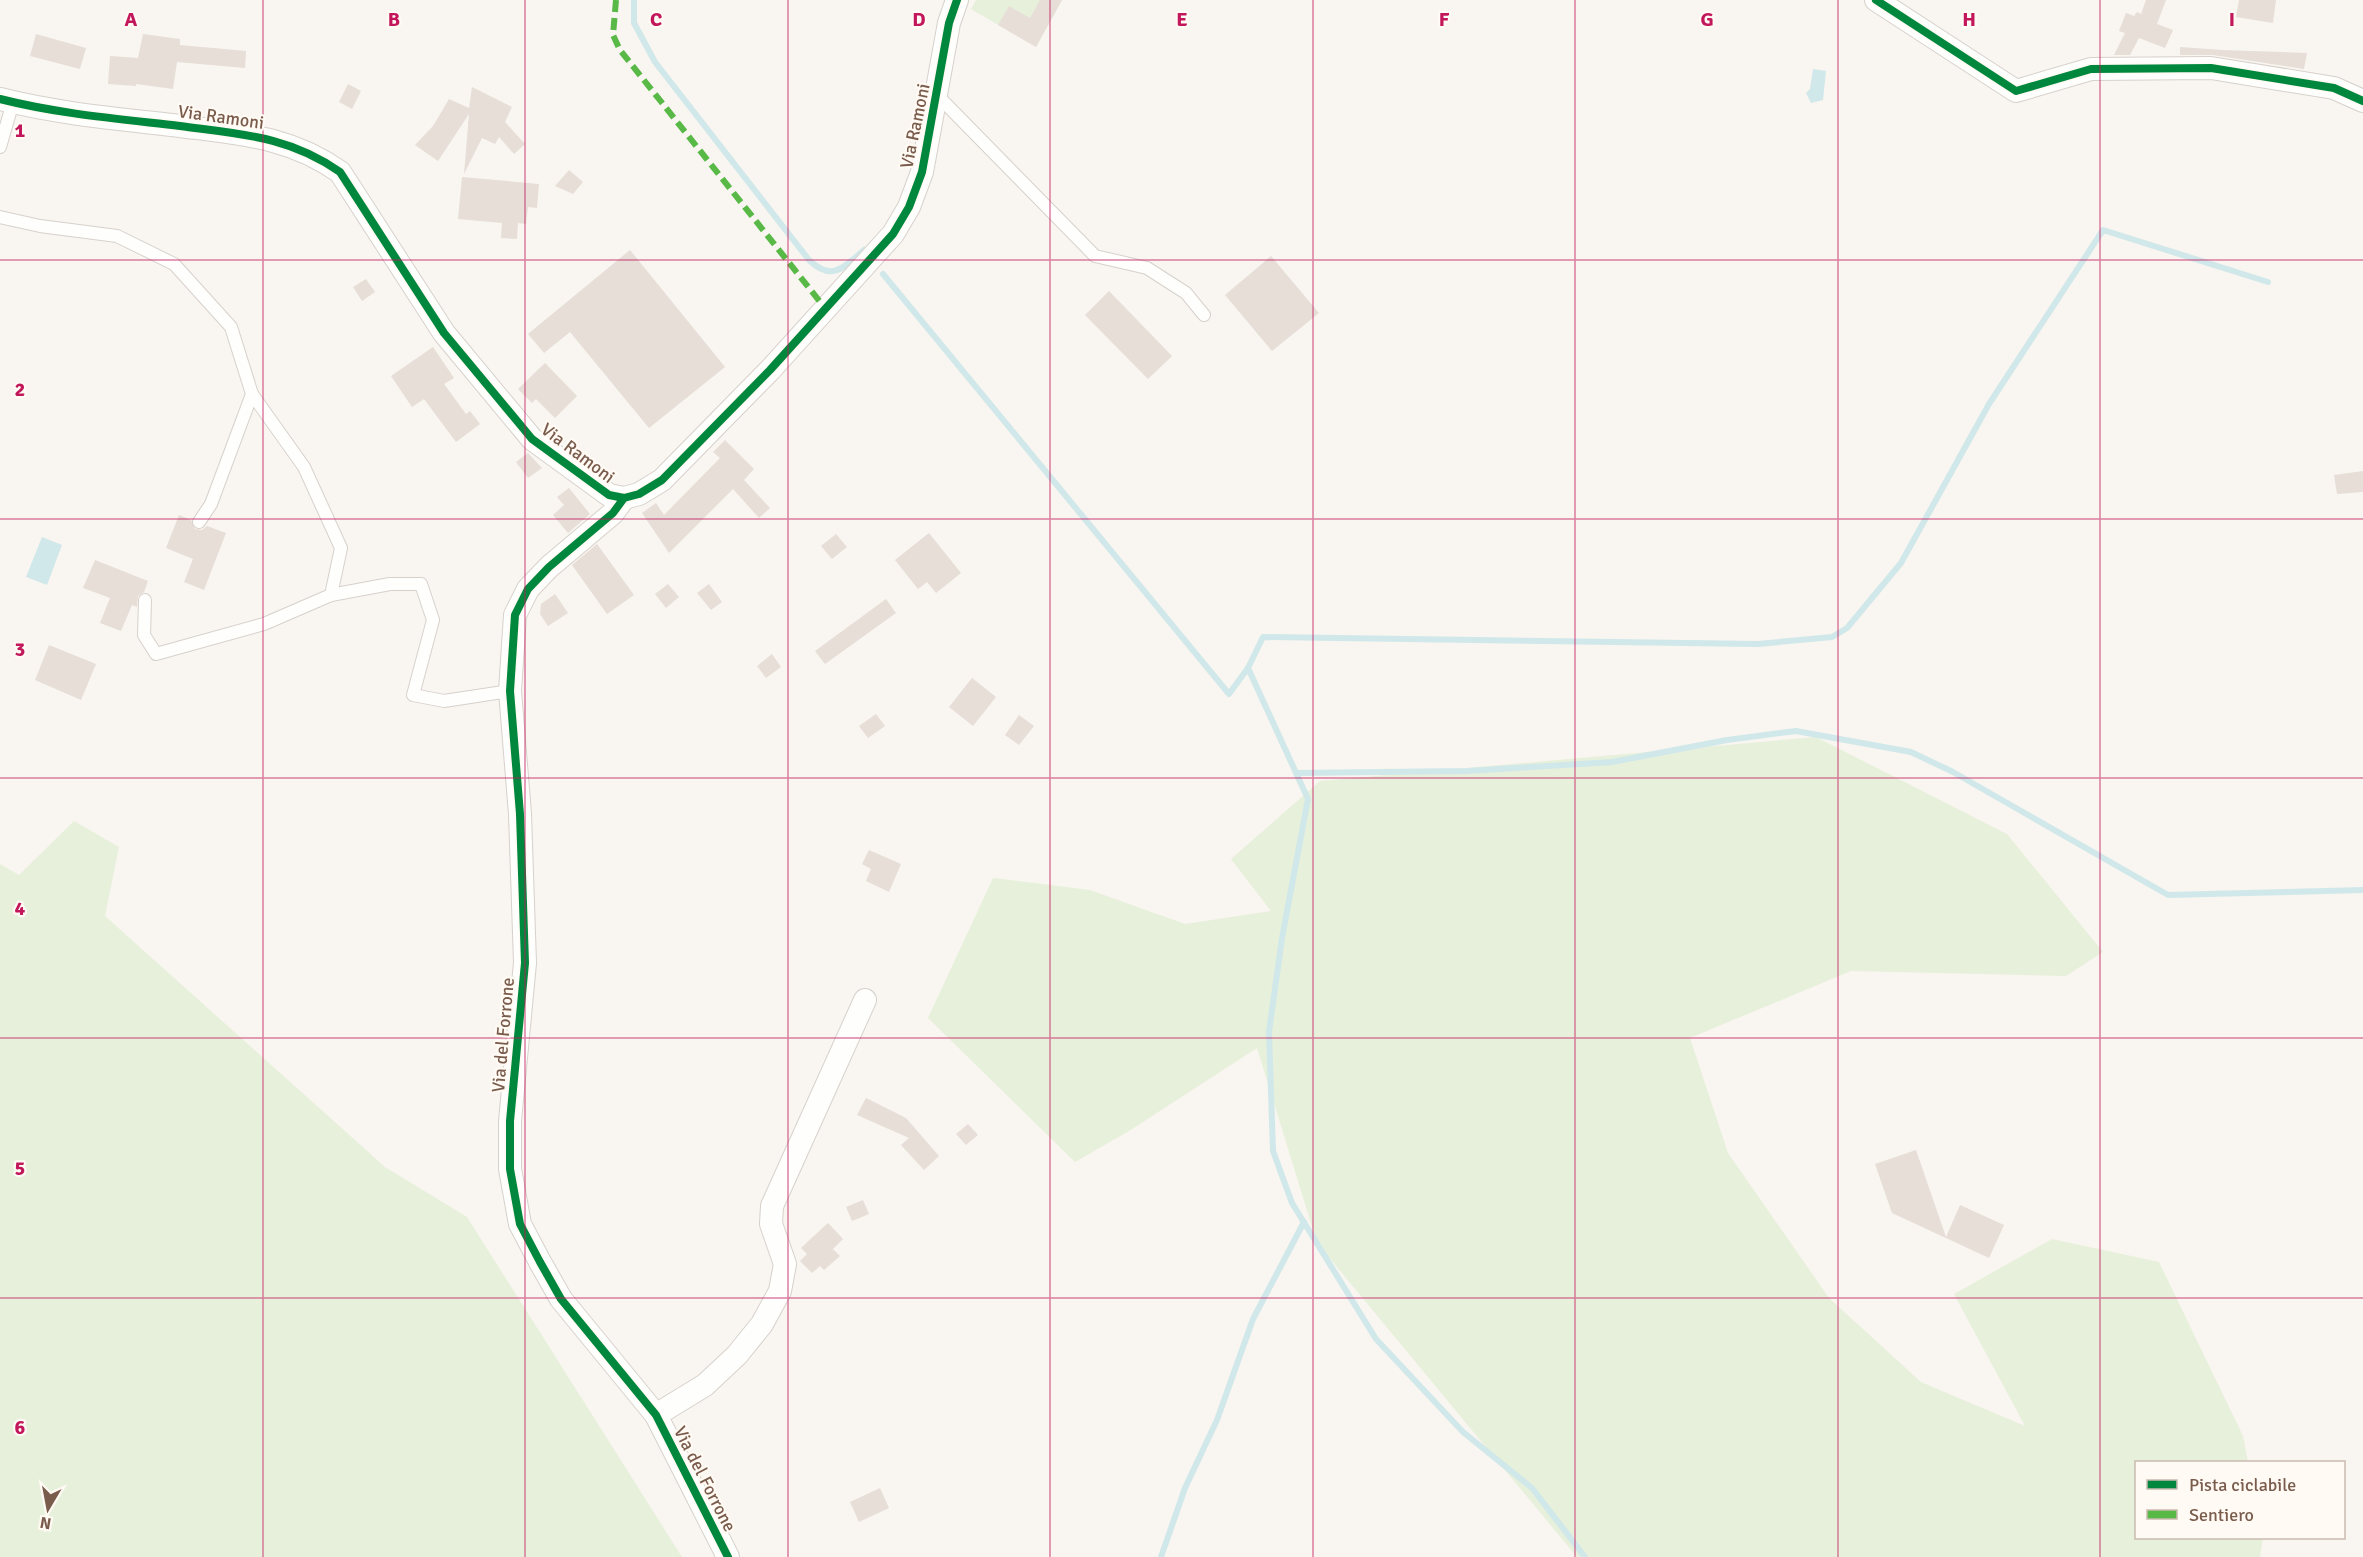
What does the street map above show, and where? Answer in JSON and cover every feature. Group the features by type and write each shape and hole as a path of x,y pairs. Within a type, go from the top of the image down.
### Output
{"street":[{"name":"Via Ramoni","path":"6,100 37,109 261,136 315,154 340,172 444,333 532,439 609,495 624,498 639,494 662,480 770,370 893,234 909,207 922,172 938,96 949,23 957,0"},
{"path":"1876,0 2016,91 2091,69 2211,68 2334,87 2363,101"},
{"name":"Via del Forrone","path":"624,498 613,513 549,567 528,589 515,615 510,691 520,814 525,963 510,1121 510,1169 520,1224 561,1299 656,1415 728,1557"},
{"path":"656,1415 705,1385 737,1355 762,1324 780,1291 785,1264 771,1224 772,1206 866,1000"}],"lane":[{"path":"938,96 1095,256 1147,267 1186,293 1204,315"},
{"path":"0,147 6,100"},
{"path":"0,217 40,226 117,236 174,264 231,327 252,394 304,467 341,548 331,595"},
{"path":"199,522 211,504 252,394"},
{"path":"145,600 144,635 156,654 264,624 331,595 390,584 421,584 433,620 413,695 444,701 510,691"}],"green space":[{"path":"976,0 1062,0 1036,47 971,9"},
{"path":"1816,737 2007,834 2103,952 2066,976 1851,971 1690,1038 1728,1153 1829,1298 1921,1382 2025,1426 1954,1294 2052,1239 2159,1262 2243,1436 2248,1461 2135,1461 2135,1539 2263,1539 2260,1557 1577,1557 1317,1243 1257,1048 1129,1131 1075,1162 928,1018 993,878 1090,890 1185,924 1271,911 1231,859 1320,781"},
{"path":"74,821 119,847 105,916 385,1167 467,1217 682,1557 0,1557 0,864 19,875"}],"water":[{"path":"1813,69 1826,71 1823,100 1811,103 1806,93 1810,89"},
{"path":"42,537 62,545 47,585 26,577"}],"building":[{"path":"1040,0 1062,0 1036,47 998,25 1009,6 1030,18"},
{"path":"2146,0 2166,0 2157,24 2173,30 2165,48 2139,38 2130,55 2114,55 2125,33 2119,31 2126,13 2134,16 2137,12 2141,14"},
{"path":"2239,0 2276,0 2273,23 2236,17"},
{"path":"36,34 86,48 80,69 30,56"},
{"path":"143,34 180,39 180,45 246,51 245,68 177,62 173,89 136,84 136,86 108,84 110,56 138,58"},
{"path":"2180,47 2307,53 2304,69 2213,55 2180,55"},
{"path":"348,84 361,91 352,109 339,102"},
{"path":"472,87 512,107 505,122 525,144 514,154 499,137 495,144 482,138 464,174 469,114 438,161 415,145 433,126 449,99 469,108"},
{"path":"569,170 583,182 573,194 555,186"},
{"path":"462,177 539,184 537,208 528,207 526,224 518,223 517,239 501,238 502,223 458,219"},
{"path":"630,250 725,367 649,428 570,332 544,353 528,334"},
{"path":"1271,256 1319,313 1272,351 1225,295"},
{"path":"366,279 375,292 362,301 353,287"},
{"path":"1109,291 1172,356 1148,379 1085,315"},
{"path":"433,347 454,378 444,384 466,414 470,411 480,424 456,442 424,399 412,407 391,376"},
{"path":"545,363 577,396 555,418 536,399 532,403 518,389"},
{"path":"725,440 754,469 744,480 770,508 759,518 733,489 669,553 642,513 656,503 664,515 720,458 713,452"},
{"path":"528,453 542,468 528,478 516,462"},
{"path":"2363,471 2363,492 2337,494 2334,475"},
{"path":"569,488 590,514 568,533 553,515 564,505 557,497"},
{"path":"179,515 191,520 195,529 202,530 207,526 226,533 204,590 184,582 193,559 166,548"},
{"path":"929,533 961,573 936,593 927,582 918,589 895,560"},
{"path":"836,534 847,547 832,559 821,546"},
{"path":"597,544 634,595 607,614 572,565"},
{"path":"95,560 148,581 144,592 138,596 137,607 132,605 121,631 100,623 110,598 83,588"},
{"path":"668,584 679,597 666,608 655,594"},
{"path":"709,584 722,602 711,610 697,593"},
{"path":"555,594 568,613 548,626 540,614 541,604"},
{"path":"886,599 896,613 825,664 815,651"},
{"path":"49,645 96,664 81,700 35,680"},
{"path":"772,654 781,667 766,678 757,666"},
{"path":"972,678 996,697 973,726 949,707"},
{"path":"876,714 885,726 868,738 859,726"},
{"path":"1019,715 1034,726 1019,745 1005,735"},
{"path":"869,850 901,864 889,892 866,881 871,869 862,864"},
{"path":"866,1098 906,1118 939,1156 924,1170 901,1145 909,1138 857,1115"},
{"path":"968,1124 978,1135 966,1145 956,1134"},
{"path":"1916,1150 1946,1237 1960,1205 2004,1225 1989,1258 1892,1213 1875,1164"},
{"path":"863,1200 869,1214 852,1221 846,1207"},
{"path":"828,1223 843,1239 833,1249 840,1256 824,1270 820,1266 812,1273 800,1261 807,1254 801,1248"},
{"path":"880,1488 889,1508 859,1522 850,1502"}],"waterway":[{"path":"634,0 634,23 655,62 809,260 824,270 837,270 864,250"},
{"path":"883,274 1229,694 1248,668 1263,637 1758,644 1832,637 1847,628 1901,563 1989,404 2103,230 2268,282"},
{"path":"1248,668 1308,799 1282,938 1269,1032 1273,1151 1292,1203 1376,1339 1463,1432 1532,1488 1585,1557"},
{"path":"1296,773 1467,771 1612,762 1727,740 1796,731 1911,752 1953,772 2168,895 2363,890"},
{"path":"1161,1557 1185,1488 1217,1420 1253,1319 1304,1222"}],"marked path":[{"path":"616,0 613,35 620,50 825,308"}],"cycle path":[{"path":"0,99 67,112 263,138 302,151 340,172 444,333 532,439 609,495 624,498 639,494 662,480 770,370 893,234 909,207 922,172 949,23 957,0"},
{"path":"1876,0 2016,91 2091,69 2211,68 2334,88 2363,101"},
{"path":"624,498 613,513 549,567 528,589 515,615 510,691 520,814 525,963 510,1121 510,1169 520,1224 540,1262 561,1299 656,1415 728,1557"}]}
